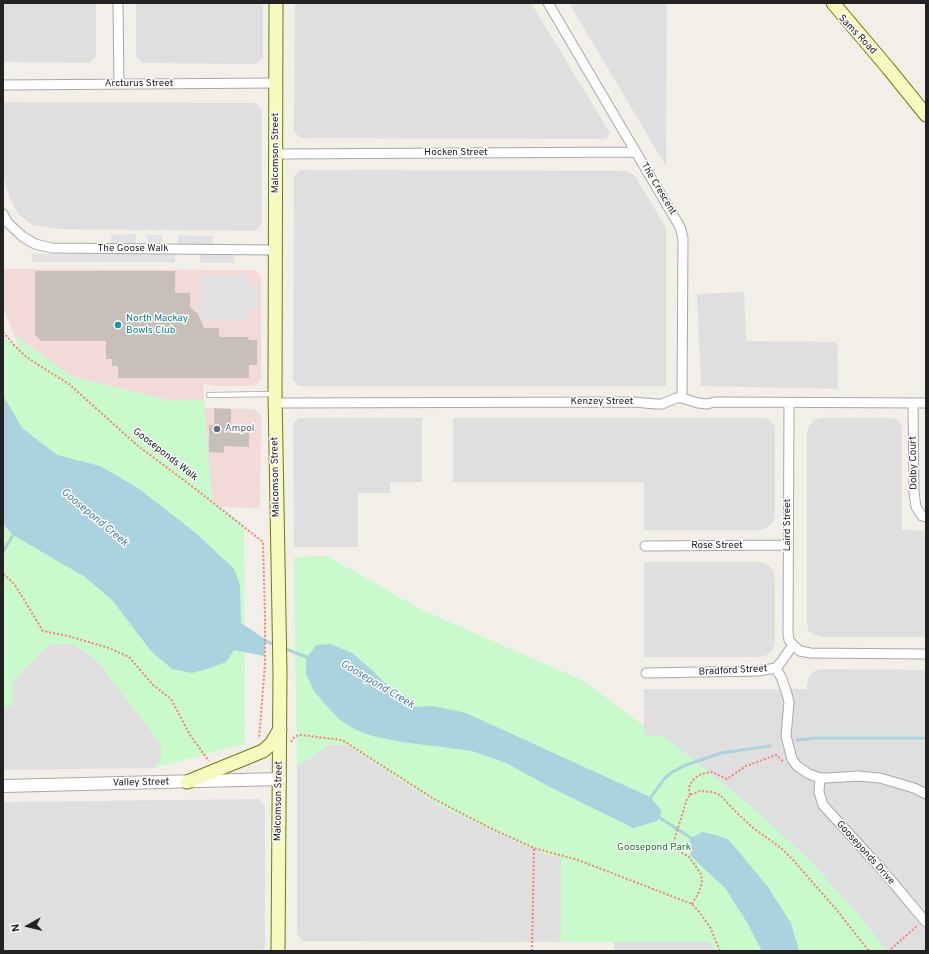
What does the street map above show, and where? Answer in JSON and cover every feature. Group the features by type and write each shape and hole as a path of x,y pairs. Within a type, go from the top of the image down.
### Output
{"main road":[{"name":"Malcomson Street","path":"276,3 277,154 275,250 275,398 276,510 280,617 278,951"},
{"name":"Sams Road","path":"825,3 888,68"},
{"name":"Sams Road","path":"833,3 926,115"},
{"path":"187,782 263,751 271,744 280,729"}],"street":[{"path":"118,3 119,84"},
{"name":"The Crescent","path":"548,3 680,227 683,238 682,398"},
{"name":"Arcturus Street","path":"3,85 276,83"},
{"name":"Hocken Street","path":"277,154 636,152"},
{"name":"The Goose Walk","path":"3,214 7,222 23,237 36,244 52,248 275,250"},
{"name":"Kenzey Street","path":"275,398 634,402 656,404 662,404 676,398 682,398"},
{"path":"682,398 707,404 716,402 926,403"},
{"name":"Laird Street","path":"789,403 788,633 789,640 793,645"},
{"name":"Dolby Court","path":"913,403 914,492 916,507 922,516 926,517"},
{"name":"Rose Street","path":"645,546 788,545"},
{"path":"793,645 800,651 810,653 926,654"},
{"name":"Bradford Street","path":"646,673 742,672 776,668 782,662 793,645"},
{"path":"776,668 782,679 789,702 786,736 792,759 797,766 809,774 820,778 858,776 880,778 914,788 926,794"},
{"name":"Gooseponds Drive","path":"820,778 819,792 823,805 884,872 923,922"},
{"name":"Valley Street","path":"3,786 280,779"}],"lane":[{"path":"209,395 275,398"}],"path":[{"name":"Gooseponds Walk","path":"3,332 24,355 69,384 138,446 263,542 265,663 260,739 257,743"},
{"path":"3,575 15,585 43,631 68,636 109,648 129,657 153,686 171,699 190,735 211,764"},
{"path":"291,746 291,741 295,736 301,735 342,740 434,799 484,825 534,848 578,860 692,904 710,927 720,951"},
{"path":"692,904 702,883 701,874 689,857 674,848 673,844 685,805 690,795 690,784 701,774 712,772 727,780 746,766 776,755 782,761 787,761"},
{"path":"690,795 700,791 707,791 714,792 723,797 752,827 781,848 793,860 835,908 869,951"},
{"path":"532,951 534,848"},
{"path":"892,949 923,922"}],"shaded area":[{"path":"3,3 96,3 96,57 90,63 3,62"},
{"path":"136,3 263,3 263,58 256,64 142,63 136,57"},
{"path":"295,3 531,3 610,133 606,139 301,138 294,132"},
{"path":"569,3 667,3 666,166"},
{"path":"3,102 256,103 262,110 262,224 255,231 59,229 33,225 19,215 10,199 3,175"},
{"path":"300,170 626,171 635,176 666,228 666,386 299,386 293,380 294,176"},
{"path":"136,234 136,244 111,244 111,235"},
{"path":"147,235 162,235 162,244 147,244"},
{"path":"178,235 213,236 213,244 178,244"},
{"path":"32,254 175,254 175,262 32,262"},
{"path":"200,255 234,255 234,263 200,263"},
{"path":"3,269 255,270 261,277 261,380 254,386 213,386 203,383 204,400 168,400 73,377 14,335 3,306"},
{"path":"200,275 249,275 249,286 257,286 257,310 249,310 248,320 200,320"},
{"path":"744,292 746,341 837,342 838,389 701,386 697,294"},
{"path":"204,408 254,409 261,415 260,508 221,507 212,500"},
{"path":"299,418 422,418 422,482 390,482 390,493 358,493 358,547 294,547 293,424"},
{"path":"453,418 767,418 775,426 775,514 773,522 767,528 759,530 644,530 644,482 453,482"},
{"path":"822,418 892,418 900,423 902,428 902,530 926,531 926,637 822,637 814,635 808,630 807,434 809,426 814,420"},
{"path":"644,562 759,562 767,564 773,570 775,578 775,641 773,649 767,655 759,657 644,657"},
{"path":"49,644 72,644 96,659 161,744 161,761 154,768 3,770 3,706 12,706 12,682"},
{"path":"822,669 926,670 926,951 887,951 860,917 813,864 644,736 644,689 806,689 809,677 814,671"},
{"path":"328,745 347,745 441,807 537,851 561,858 561,942 303,941 297,935 297,767"},
{"path":"259,799 265,805 265,948 262,951 3,951 3,802"},
{"path":"614,942 711,942 715,951 614,951"}],"green space":[{"path":"14,335 73,377 168,400 204,400 212,500 244,525 245,744 154,768 161,761 161,744 96,659 72,644 49,644 12,682 13,706 3,706 3,337 19,348"},
{"name":"Goosepond Park","path":"327,556 422,610 584,681 644,726 644,736 664,736 762,815 813,864 860,917 887,951 715,951 711,942 561,942 561,858 537,851 441,807 347,745 328,745 297,767 294,557"}],"water":[{"path":"3,395 22,428 57,455 100,466 138,488 197,534 234,569 240,585 241,623 265,639 264,656 234,650 226,662 210,668 192,673 172,669 151,651 112,600 85,577 13,535 3,524"},
{"path":"330,644 352,653 372,670 409,707 433,706 466,713 650,797 662,811 657,821 633,828 548,786 506,763 472,751 402,742 372,736 356,730 339,719 326,705 314,691 306,674 306,659 316,645"},
{"path":"702,832 729,840 768,887 791,923 799,951 762,951 748,924 725,888 691,856 690,839"}],"building":[{"name":"North Mackay Bowls Club","path":"35,271 175,271 175,293 190,293 190,307 198,314 204,328 219,328 219,337 249,337 248,340 257,340 257,365 249,365 249,378 118,378 118,366 112,366 112,359 106,359 106,341 41,341 35,335"},
{"name":"Ampol","path":"214,408 231,409 231,433 249,433 249,447 224,446 224,453 209,452 209,425 214,425"}],"waterway":[{"path":"3,552 13,535"},
{"name":"Goosepond Creek","path":"262,640 276,645"},
{"name":"Goosepond Creek","path":"283,648 309,658"},
{"path":"797,740 818,738 926,738"},
{"path":"649,800 664,779 672,772 686,765 721,753 770,746"},
{"name":"Goosepond Creek","path":"657,816 694,840"}],"place":[{"name":"North Mackay Bowls Club","path":"118,325"},
{"name":"Ampol","path":"217,429"}]}
